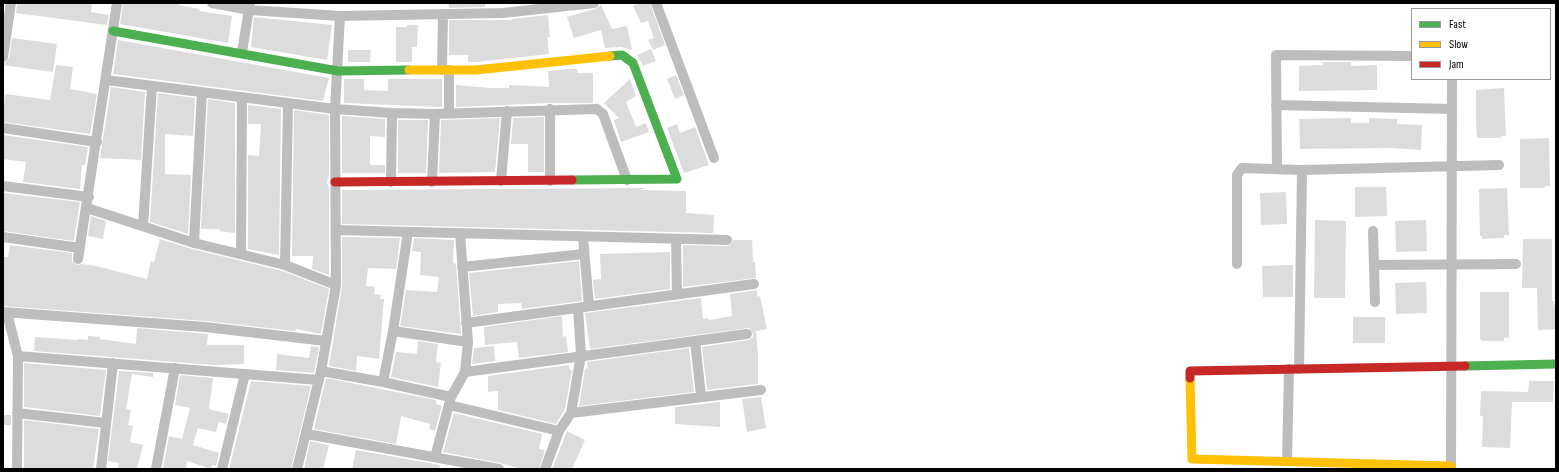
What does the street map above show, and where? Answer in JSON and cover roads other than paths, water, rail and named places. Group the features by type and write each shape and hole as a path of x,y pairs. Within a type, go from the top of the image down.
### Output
{"street":[{"path":"3,57 6,21 11,3"},
{"path":"78,259 89,197 117,3"},
{"path":"212,3 340,16 503,13 594,3"},
{"path":"656,3 714,158"},
{"path":"242,52 250,6"},
{"path":"443,14 449,113"},
{"path":"297,469 307,434 320,375 336,285 335,109 340,16"},
{"path":"113,31 242,52 338,71 476,70 616,54 629,59 633,63 677,179 335,182"},
{"path":"1278,169 1276,55 1411,56"},
{"path":"106,80 335,109 392,113 435,114 550,109 600,110 627,180"},
{"path":"1452,80 1452,265 1451,366 1451,467 1334,466 1287,461 1192,459 1190,371 1289,369 1299,369 1451,366 1556,364"},
{"path":"143,226 152,86"},
{"path":"194,243 202,92"},
{"path":"241,254 242,97"},
{"path":"285,265 288,103"},
{"path":"1276,105 1452,109"},
{"path":"550,109 550,181"},
{"path":"501,181 507,111"},
{"path":"391,182 392,113"},
{"path":"432,182 435,114"},
{"path":"3,128 97,142"},
{"path":"1238,264 1237,175 1242,168 1302,170 1499,165"},
{"path":"1299,369 1302,170"},
{"path":"3,186 89,197"},
{"path":"87,208 194,243 285,265 336,285"},
{"path":"336,230 676,240 727,240"},
{"path":"1373,231 1375,302"},
{"path":"383,382 393,331 408,232"},
{"path":"435,457 450,401 465,372 468,342 460,233"},
{"path":"3,237 80,248"},
{"path":"545,469 559,431 571,413 581,355 584,254 583,237"},
{"path":"676,240 677,294"},
{"path":"462,267 584,254"},
{"path":"1374,265 1516,264"},
{"path":"466,323 754,284"},
{"path":"17,469 18,356 5,312 205,327 326,341"},
{"path":"393,331 468,342"},
{"path":"465,372 581,355 747,334"},
{"path":"695,341 701,396"},
{"path":"18,356 245,374 320,375 383,382 559,431"},
{"path":"101,469 113,363"},
{"path":"156,469 175,368"},
{"path":"1287,461 1289,369"},
{"path":"222,469 245,374"},
{"path":"571,413 701,396 761,390"},
{"path":"18,413 106,423"},
{"path":"307,434 500,469"}]}
